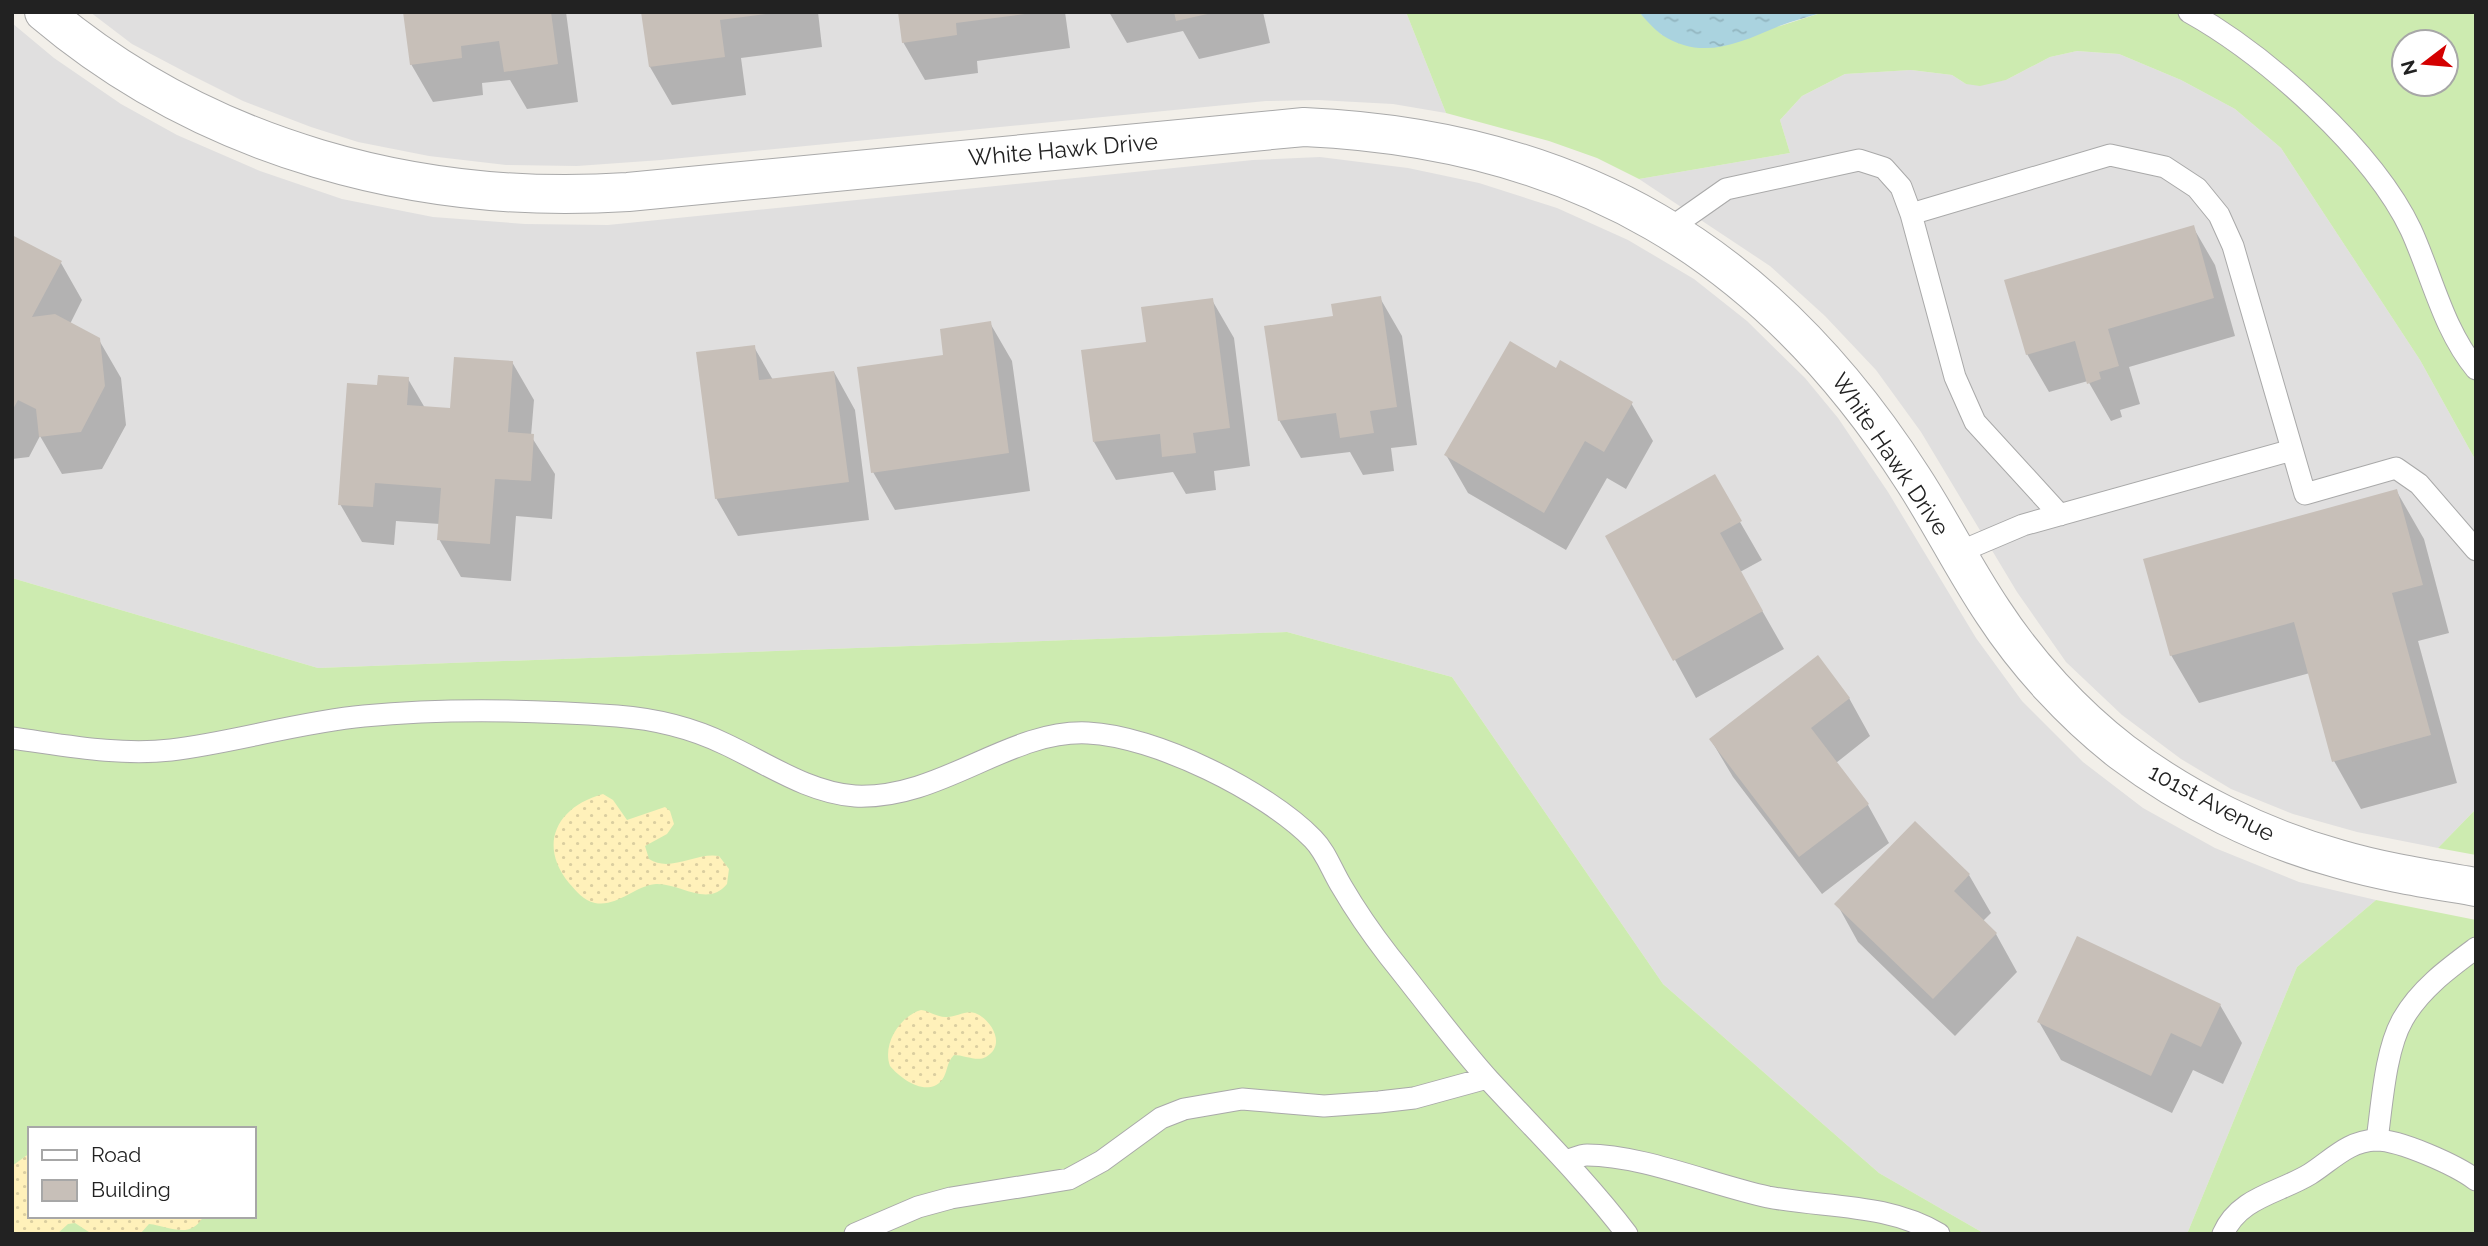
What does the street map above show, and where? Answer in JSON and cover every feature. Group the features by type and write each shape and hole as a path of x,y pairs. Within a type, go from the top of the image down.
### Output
{"street":[{"name":"White Hawk Drive","path":"44,12 156,91 229,126 328,163 416,183 552,195 609,194 1304,127 1373,130 1504,157 1604,196 1669,229 1749,285 1820,352 1870,416 1914,480 1956,553"},
{"name":"101st Avenue","path":"1956,553 1993,612 2034,667 2120,751 2173,787 2251,828 2338,859 2476,887"}],"lane":[{"path":"2189,12 2248,50 2323,118 2389,190 2411,230 2444,315 2476,369"},
{"path":"1911,214 2110,155 2165,167 2197,188 2219,215 2233,246 2305,494 2396,468 2419,484 2476,550"},
{"path":"1669,229 1726,189 1859,160 1884,168 1901,187 1911,214 1955,377 1975,422 2060,515"},
{"path":"1956,553 2023,526 2292,450"},
{"path":"12,738 90,749 168,750 360,716 503,712 616,716 677,724 723,743 802,782 853,796 901,791 943,780 1049,736 1080,732 1103,734 1156,747 1199,764 1293,822 1316,841 1374,937 1487,1078 1566,1161 1627,1234"},
{"path":"2376,1140 2389,1061 2402,1020 2433,981 2476,948"},
{"path":"855,1234 918,1208 951,1198 1069,1179 1102,1161 1161,1118 1184,1109 1242,1099 1324,1106 1379,1102 1414,1098 1487,1078"},
{"path":"2223,1234 2235,1216 2257,1197 2309,1174 2348,1146 2376,1140 2399,1144 2476,1180"},
{"path":"1566,1161 1584,1154 1637,1162 1724,1188 1773,1197 1839,1203 1889,1214 1923,1224 1939,1234"}],"shaded area":[{"path":"90,12 1406,12 1446,113 1393,104 1318,100 1266,101 661,160 577,166 506,165 429,156 358,142 311,127 243,101 189,74 132,44"},
{"path":"12,23 54,58 121,104 177,135 260,171 342,199 433,217 525,224 608,225 1253,160 1320,157 1408,168 1479,183 1557,208 1628,240 1694,279 1747,321 1805,378 1838,418 1888,492 1976,638 2022,701 2083,762 2143,808 2215,848 2299,882 2376,900 2297,967 2187,1234 1985,1234 1879,1173 1663,984 1452,677 1287,632 318,668 12,578"},
{"path":"2077,51 2119,54 2181,80 2235,109 2281,148 2420,360 2476,461 2476,809 2438,848 2357,832 2293,814 2231,789 2181,759 2122,715 2066,662 2017,592 1921,432 1876,370 1825,316 1770,266 1639,179 1790,153 1780,120 1802,96 1845,74 1911,70 1952,75 1966,84 2006,80 2050,57"}],"green space":[{"path":"1406,12 1639,12 1662,35 1780,26 1824,12 2476,12 2476,461 2420,360 2281,148 2235,109 2181,80 2119,54 2077,51 2050,57 2006,80 1980,86 1966,84 1952,75 1911,70 1845,74 1802,96 1780,120 1790,153 1639,179 1597,158 1549,141 1446,113"},
{"path":"12,578 318,668 1287,632 1452,677 1663,984 1879,1173 1985,1234 12,1234"},
{"path":"2476,809 2476,855 2438,848"},
{"path":"2376,900 2476,920 2476,1234 2187,1234 2297,967"}],"sand":[{"path":"603,794 613,800 627,820 665,807 670,811 674,824 667,834 645,846 649,859 666,864 719,856 729,869 727,884 711,894 693,893 656,884 640,888 611,902 595,903 584,898 560,869 554,842 563,818 573,808"},
{"path":"921,1010 944,1017 968,1012 981,1016 991,1026 996,1039 992,1052 979,1059 954,1055 944,1077 936,1085 922,1087 907,1081 890,1066 889,1049 900,1025 913,1013"},
{"path":"28,1154 28,1218 202,1218 198,1224 185,1230 149,1224 140,1234 92,1234 75,1223 68,1224 57,1234 18,1234 12,1230 12,1166"}],"water":[{"path":"1639,12 1824,12 1749,39 1706,48 1677,43 1662,35"}],"building":[{"path":"403,12 551,12 558,64 504,72 499,41 461,46 462,58 410,65"},
{"path":"641,12 766,14 720,20 725,57 649,67"},
{"path":"898,12 1025,14 956,23 957,35 902,43"},
{"path":"1174,12 1212,12 1212,13 1176,21"},
{"path":"2194,225 2214,298 2108,329 2119,366 2099,372 2101,379 2087,384 2075,341 2026,355 2004,280"},
{"path":"12,235 62,261 32,317 55,314 100,338 105,386 81,432 39,437 36,409 18,400 12,411"},
{"path":"1381,296 1397,407 1370,411 1374,433 1340,438 1336,413 1278,421 1264,326 1333,316 1331,304"},
{"path":"1213,298 1230,428 1193,433 1196,453 1162,457 1160,434 1093,442 1081,350 1146,342 1141,307"},
{"path":"991,321 1009,453 871,473 857,367 943,355 940,329"},
{"path":"1510,341 1556,368 1560,360 1633,402 1604,452 1585,441 1544,513 1444,455"},
{"path":"755,345 759,380 834,371 849,482 715,499 696,352"},
{"path":"454,357 513,361 508,432 534,434 531,481 495,479 490,544 437,540 441,488 375,483 373,507 338,505 347,383 377,385 378,375 409,377 407,405 450,408"},
{"path":"1715,474 1742,521 1720,533 1763,611 1673,661 1605,536"},
{"path":"2397,489 2423,585 2392,593 2431,735 2332,762 2294,622 2170,656 2143,559"},
{"path":"1818,655 1850,698 1811,728 1869,804 1799,857 1709,739"},
{"path":"1915,821 1970,874 1954,891 1997,933 1933,999 1834,904"},
{"path":"2077,936 2221,1004 2201,1047 2171,1033 2151,1076 2037,1022"}]}
